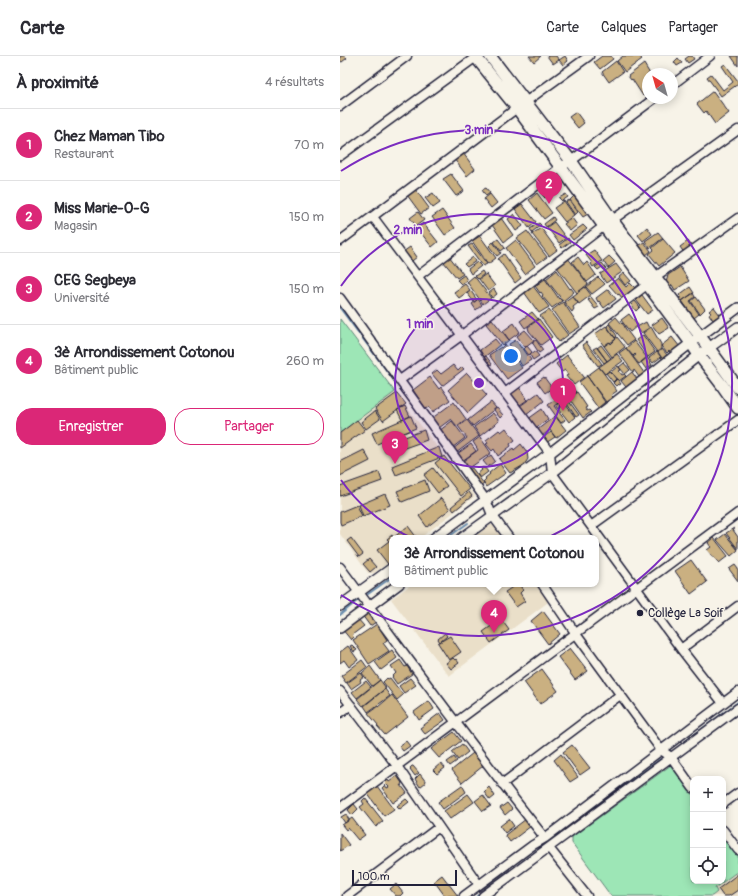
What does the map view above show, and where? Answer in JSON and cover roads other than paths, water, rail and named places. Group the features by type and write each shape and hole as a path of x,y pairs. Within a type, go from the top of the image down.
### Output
{"main road":[{"path":"476,56 522,105 571,161 608,223"},
{"path":"490,56 561,167 608,223 696,340 709,349 738,388"},
{"path":"696,340 699,355 738,408"}],"street":[{"path":"340,106 397,59 408,56"},
{"path":"340,156 476,56"},
{"path":"340,241 589,56"},
{"path":"678,80 710,56"},
{"path":"418,276 646,104"},
{"path":"400,380 462,335 608,223 738,130"},
{"path":"373,217 550,453 552,473 597,535"},
{"path":"505,393 652,281 738,218"},
{"path":"340,298 486,500 492,515 507,535"},
{"path":"438,535 550,453 738,308"},
{"path":"466,535 552,473 699,355 738,328"},
{"path":"590,526 738,420"},
{"path":"340,808 738,513"},
{"path":"599,538 723,703"},
{"path":"340,567 502,784 545,838"},
{"path":"340,606 389,570"},
{"path":"340,628 395,587"},
{"path":"544,587 620,695 661,750 671,757 690,784"},
{"path":"681,649 738,606"},
{"path":"340,691 397,766 478,885"},
{"path":"464,896 545,838 738,692"},
{"path":"502,784 620,695"},
{"path":"340,713 351,705"},
{"path":"483,896 738,708"},
{"path":"726,802 738,793"},
{"path":"348,896 438,827"},
{"path":"726,834 738,850"},
{"path":"549,848 587,896"}],"waterway":[{"path":"340,308 404,394"},
{"path":"451,535 468,523"},
{"path":"368,594 389,579"},
{"path":"340,615 358,600"},
{"path":"683,743 738,702"},
{"path":"518,865 666,755"},
{"path":"477,896 481,893"}],"place":[{"name":"Miss Marie-O-G","path":"549,204"},
{"name":"Chez Maman Tibo","path":"563,411"},
{"name":"CEG Segbeya","path":"395,464"},
{"name":"Collège La Soif","path":"640,613"},
{"name":"3è Arrondissement Cotonou","path":"494,633"}]}
